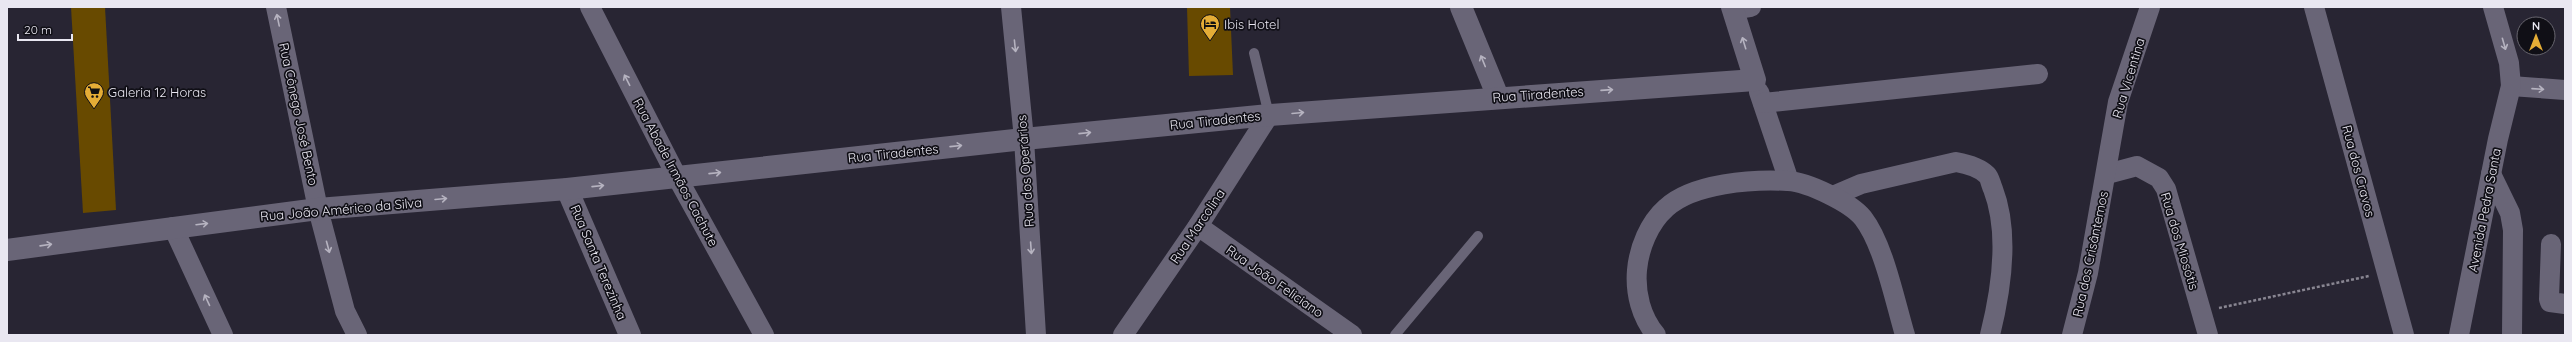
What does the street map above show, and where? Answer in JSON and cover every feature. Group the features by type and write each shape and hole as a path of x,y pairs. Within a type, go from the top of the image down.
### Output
{"main road":[{"path":"1461,7 1498,97"},
{"path":"1739,8 1755,80"},
{"name":"Rua Tiradentes","path":"677,177 1024,139 1269,115 1498,97 1755,80"},
{"name":"Rua João Américo da Silva","path":"7,250 318,209 567,189 677,177"},
{"name":"Rua Santa Terezinha","path":"567,189 630,335"}],"street":[{"name":"Rua Cônego José Bento","path":"276,7 318,209 345,311 357,335"},
{"name":"Rua Abade Irmãos Cachute","path":"590,7 677,177 764,335"},
{"name":"Rua dos Operários","path":"1011,7 1024,139 1036,335"},
{"name":"Rua Vicentina","path":"2107,174 2118,102 2150,7"},
{"name":"Rua dos Cravos","path":"2314,7 2404,335"},
{"name":"Avenida Pedra Santa","path":"2459,335 2491,174 2511,86 2509,64 2493,7"},
{"path":"1763,103 2038,74"},
{"path":"1755,80 1789,181"},
{"path":"2511,86 2565,90"},
{"name":"Rua Marcolina","path":"1123,335 1198,226 1269,115"},
{"path":"1833,196 1861,184 1956,162 1971,165 1988,176 1997,200 2002,241 1997,306 1990,335"},
{"name":"Rua dos Miosótis","path":"2107,174 2137,166 2159,178 2166,189 2208,335"},
{"name":"Rua dos Crisântemos","path":"2072,335 2088,273 2107,174"},
{"path":"2491,174 2510,212 2513,230 2512,335"},
{"path":"1656,335 1650,327 1640,306 1636,284 1643,244 1653,224 1667,208 1710,187 1789,181 1833,196 1863,218 1877,244 1905,335"},
{"name":"Rua João Feliciano","path":"1198,226 1346,333"},
{"path":"173,227 223,335"},
{"path":"2551,244 2549,298 2550,302 2565,304"}],"lane":[{"path":"1254,53 1269,115"},
{"path":"1395,335 1478,236"}],"path":[{"path":"2201,311 2387,272"}],"building":[{"name":"Galeria 12 Horas","path":"71,7 105,7 116,210 83,213"},
{"name":"Ibis Hotel","path":"1187,7 1230,7 1233,75 1189,76"}],"place":[{"name":"Ibis Hotel","path":"1210,41"},
{"name":"Galeria 12 Horas","path":"94,109"}]}
